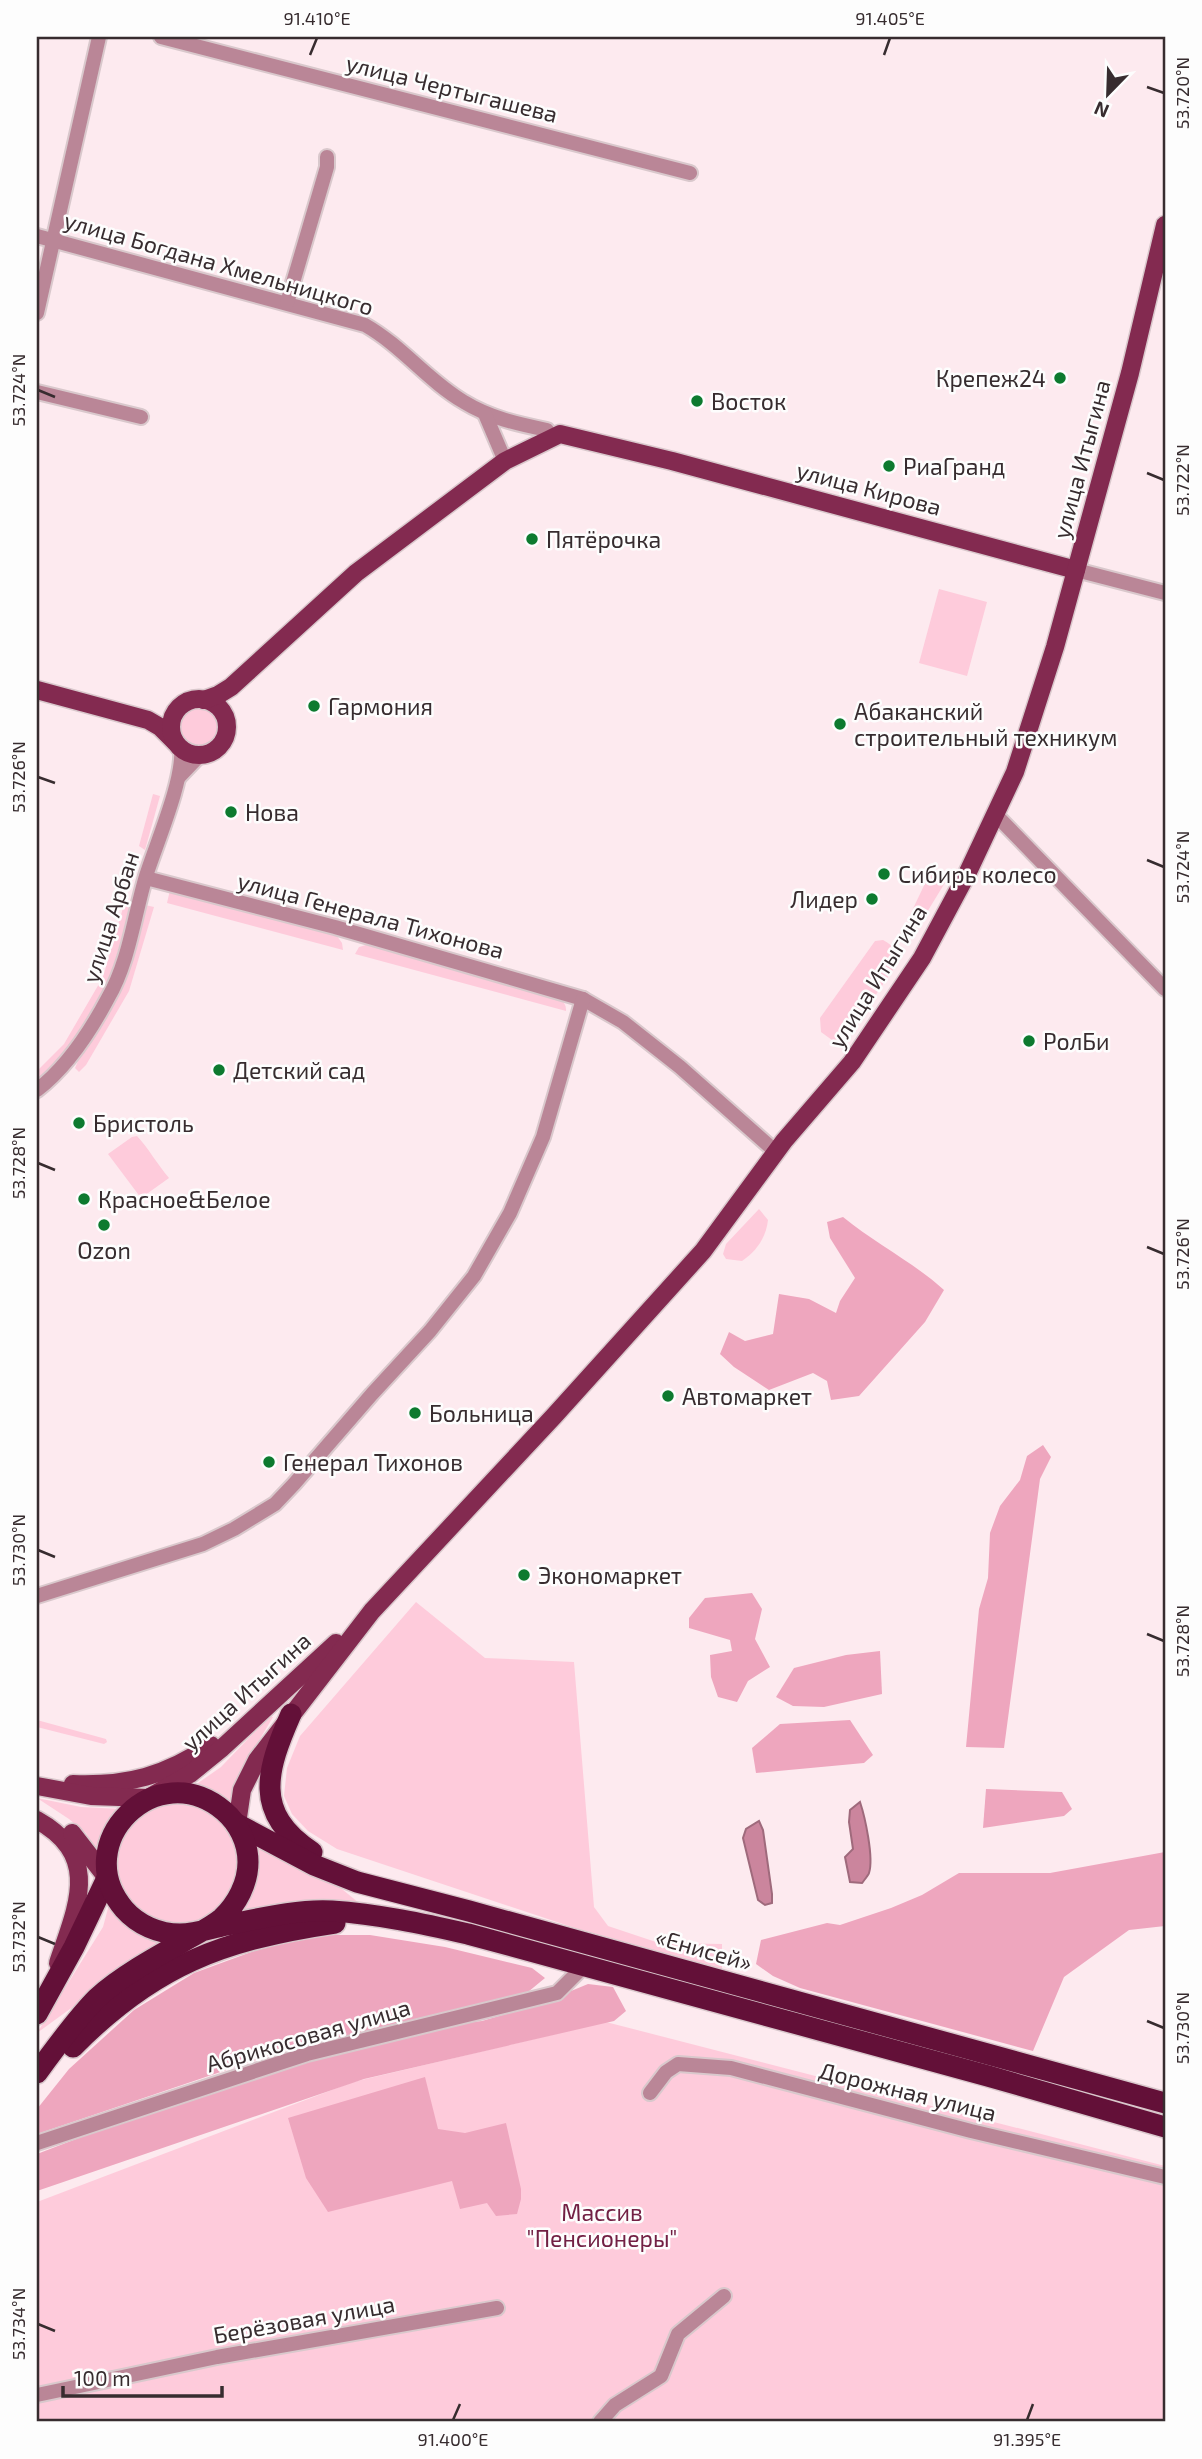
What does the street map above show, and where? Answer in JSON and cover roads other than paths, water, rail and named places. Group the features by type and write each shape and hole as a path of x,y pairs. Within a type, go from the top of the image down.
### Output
{"highway":[{"path":"291,1714 273,1756 269,1779 270,1797 278,1821 297,1843 357,1882"},
{"name":"«Енисей»","path":"148,1798 168,1793 199,1796 214,1803 237,1824 314,1865 357,1882 1165,2103"},
{"path":"37,2014 74,1947 107,1878 109,1845 116,1828 128,1813 148,1798"},
{"path":"37,2073 97,1998 145,1964 221,1919 236,1903 245,1883 248,1862 237,1824"},
{"path":"107,1878 125,1910 150,1928 166,1933 183,1934 302,1912 331,1911 421,1924"},
{"path":"37,2085 117,2004 144,1985 187,1962 261,1935 308,1927 346,1921 421,1924"},
{"name":"«Енисей»","path":"421,1924 585,1965 1165,2127"}],"main road":[{"name":"улица Итыгина","path":"148,1798 190,1774 222,1748 372,1611 703,1251 776,1152 852,1062 897,996 928,946 996,815 1015,772 1055,647 1130,373 1165,225"},
{"name":"улица Кирова","path":"554,432 672,461 1076,570"},
{"path":"148,720 161,719 187,702 204,700 231,687 356,573 505,461 554,432"},
{"path":"37,690 148,720 160,727 178,745 200,755 212,751 221,743 226,727 225,704 231,687"},
{"path":"204,700 218,707 224,716"},
{"path":"174,713 171,731 178,745"},
{"name":"улица Итыгина","path":"237,1824 242,1790 257,1760 372,1611"},
{"path":"37,1781 71,1784 119,1783 171,1770 271,1703"},
{"path":"37,1786 91,1797 148,1798"},
{"path":"37,1811 70,1830 107,1878"},
{"path":"37,1820 60,1835 70,1846 78,1871 76,1910 48,1993"}],"street":[{"path":"37,313 99,37"},
{"name":"улица Чертыгашева","path":"161,37 691,173"},
{"path":"287,303 327,167 327,157"},
{"name":"улица Богдана Хмельницкого","path":"37,236 93,249 171,274 365,325 387,338 461,401 485,414"},
{"path":"37,392 141,417"},
{"path":"485,414 554,432"},
{"path":"485,414 505,461"},
{"name":"улица Кирова","path":"1076,570 1165,593"},
{"path":"178,745 178,778"},
{"path":"178,778 200,755"},
{"name":"улица Арбан","path":"37,1090 52,1078 83,1039 110,996 178,778"},
{"path":"996,815 1165,989"},
{"name":"улица Генерала Тихонова","path":"146,878 356,933 583,999 623,1023 680,1067 776,1152"},
{"path":"37,1596 203,1544 275,1504 294,1485 430,1331 474,1276 510,1213 542,1137 583,999"},
{"name":"Абрикосовая улица","path":"37,2143 307,2054 557,1993 585,1965"},
{"name":"Дорожная улица","path":"650,2092 666,2072 678,2064 731,2068 971,2131 1165,2177"},
{"path":"600,2422 615,2405 662,2376 678,2334 724,2295"},
{"name":"Берёзовая улица","path":"37,2395 217,2357 497,2308"}],"place":[{"name":"Крепеж24","path":"1060,378"},
{"name":"Восток","path":"697,401"},
{"name":"РиаГранд","path":"889,466"},
{"name":"Пятёрочка","path":"532,539"},
{"name":"Гармония","path":"314,706"},
{"name":"Абаканский строительный техникум","path":"840,724"},
{"name":"Нова","path":"231,812"},
{"name":"Сибирь колесо","path":"884,874"},
{"name":"Лидер","path":"872,899"},
{"name":"РолБи","path":"1029,1041"},
{"name":"Детский сад","path":"219,1070"},
{"name":"Бристоль","path":"79,1123"},
{"name":"Красное&Белое","path":"84,1199"},
{"name":"Ozon","path":"104,1225"},
{"name":"Автомаркет","path":"668,1396"},
{"name":"Больница","path":"415,1413"},
{"name":"Генерал Тихонов","path":"269,1462"},
{"name":"Экономаркет","path":"524,1575"}],"park label":[{"name":"Массив \"Пенсионеры\"","path":"602,2225"}]}
